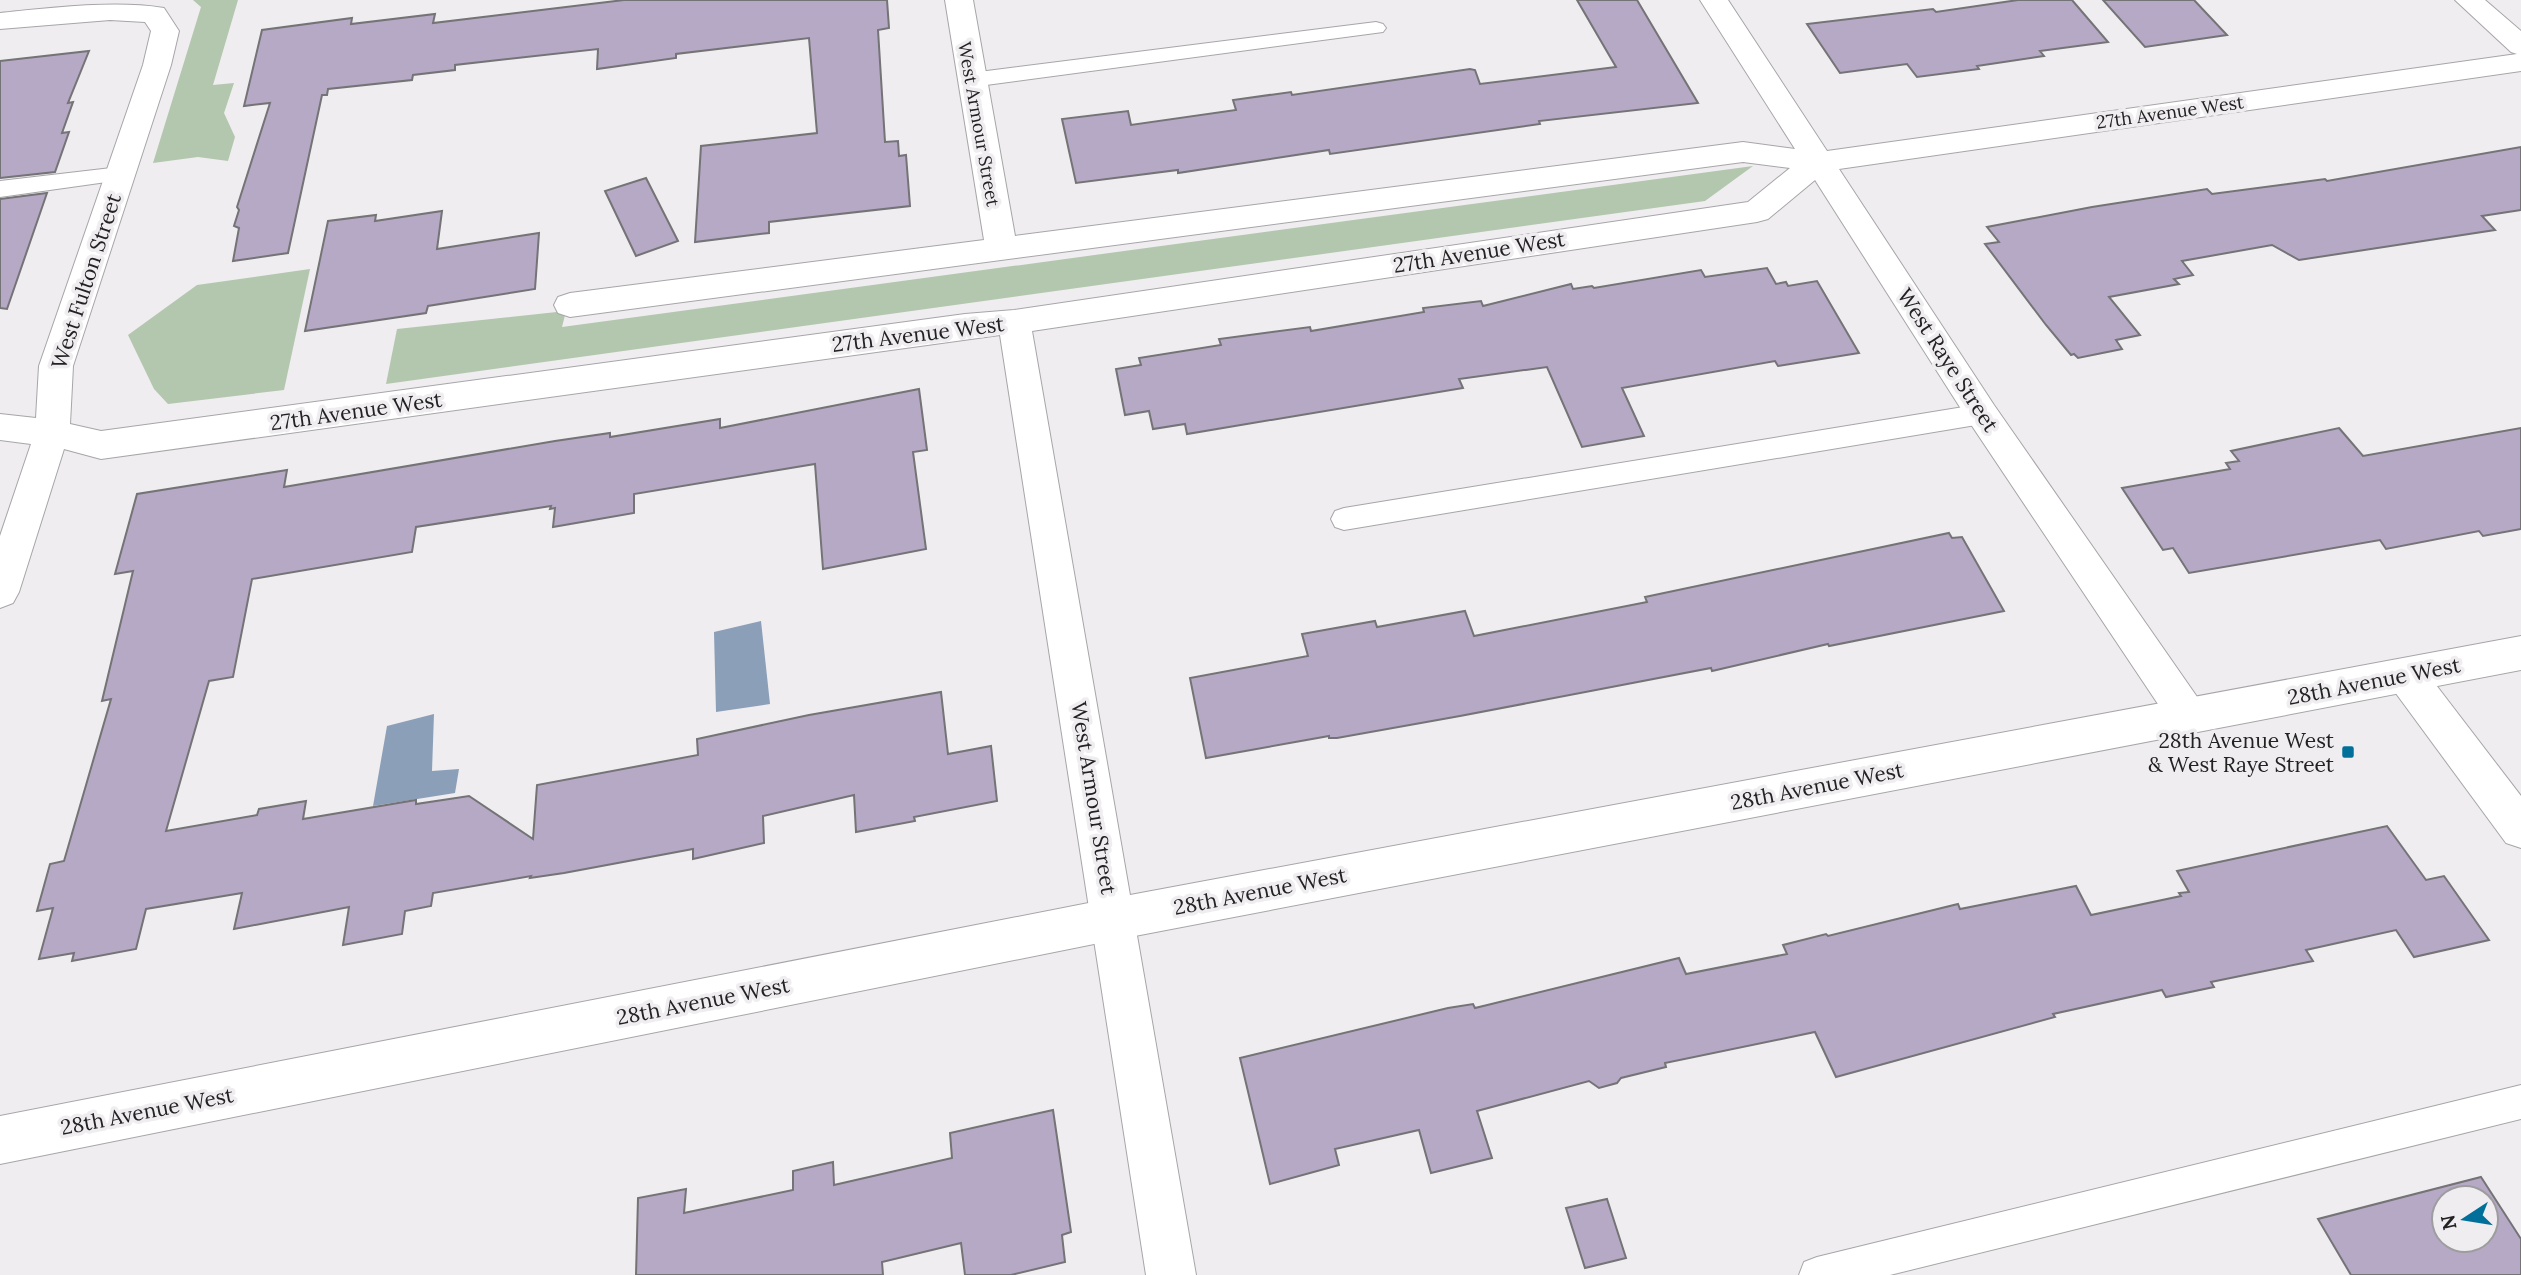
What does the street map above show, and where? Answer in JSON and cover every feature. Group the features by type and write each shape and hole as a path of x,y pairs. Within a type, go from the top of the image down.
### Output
{"street":[{"name":"West Armour Street","path":"959,0 1001,249"},
{"name":"West Raye Street","path":"1714,0 1982,414 2188,716"},
{"path":"2469,0 2521,46"},
{"name":"West Fulton Street","path":"0,21 110,12 154,14 165,31 56,366 52,433 0,592"},
{"name":"27th Avenue West","path":"570,305 1743,152 1818,162 2521,62"},
{"name":"27th Avenue West","path":"0,427 52,433 101,444 352,412 965,326 1014,322 1757,211 1818,162"},
{"name":"West Armour Street","path":"1014,322 1171,1275"},
{"name":"28th Avenue West","path":"0,1140 1114,919 2406,677 2521,653"},
{"path":"2406,677 2521,829"}],"lane":[{"path":"971,80 1376,28"},
{"path":"0,189 120,174"},
{"path":"1345,519 1982,414"},
{"path":"1817,1275 2521,1102"}],"green space":[{"path":"193,0 238,0 213,85 234,83 224,113 235,137 228,161 198,157 153,163 201,7"},
{"path":"1753,166 1705,201 386,384 397,329 566,311 562,327"},
{"path":"310,269 284,390 168,404 154,389 128,335 197,285"}],"water":[{"path":"761,621 770,704 716,712 714,632"},
{"path":"434,714 432,771 459,769 455,793 373,806 387,726"}],"building":[{"path":"624,0 887,0 889,28 878,30 885,142 898,141 899,156 906,155 910,206 769,222 769,233 695,242 701,146 817,133 809,38 676,54 676,58 597,69 598,49 455,65 455,70 413,75 412,80 328,89 327,95 322,95 288,253 233,261 239,228 234,226 239,210 237,207 270,103 244,106 262,30 352,18 351,24 435,14 433,23"},
{"path":"1577,0 1637,0 1698,103 1539,121 1540,124 1330,154 1329,150 1178,173 1178,170 1076,183 1062,119 1128,111 1131,125 1236,110 1233,100 1291,92 1292,95 1470,69 1475,70 1480,84 1616,67"},
{"path":"2018,0 2072,0 2108,42 2040,51 2044,56 1977,66 1979,69 1917,77 1907,64 1840,73 1807,24 1933,9 1936,12"},
{"path":"2103,0 2194,0 2227,35 2145,47"},
{"path":"89,51 68,103 73,102 62,133 69,132 55,172 0,178 0,61"},
{"path":"2521,147 2521,210 2482,216 2495,230 2299,260 2272,245 2182,261 2193,275 2174,279 2179,284 2109,297 2140,335 2116,340 2122,349 2078,358 2074,354 2071,355 2046,325 1985,244 1999,242 1987,227 2092,207 2207,189 2212,194 2325,179 2327,181"},
{"path":"646,178 678,241 636,256 605,191"},
{"path":"47,193 7,309 0,308 0,199"},
{"path":"442,211 437,249 539,233 535,289 428,306 426,313 305,331 328,221 376,215 375,221"},
{"path":"1767,268 1776,284 1786,282 1788,286 1817,281 1859,353 1778,366 1775,361 1622,388 1644,436 1582,447 1547,367 1459,379 1463,388 1187,434 1185,424 1153,429 1149,411 1125,415 1116,369 1141,365 1139,358 1221,345 1219,339 1310,327 1311,331 1424,312 1423,308 1481,301 1483,306 1571,284 1573,289 1594,288 1701,270 1705,277"},
{"path":"919,389 927,450 913,452 926,549 823,569 815,464 634,494 634,513 553,527 555,508 550,509 551,506 416,527 412,552 252,579 233,677 209,681 166,831 257,815 259,809 306,801 303,819 416,800 416,804 469,796 533,839 537,785 698,755 697,739 809,715 941,692 948,754 991,746 997,801 914,817 915,821 856,832 854,795 763,816 764,843 693,859 693,849 564,873 433,893 431,906 405,911 402,934 343,945 349,907 234,929 242,893 146,909 136,949 72,961 74,953 39,959 53,908 37,911 50,864 64,861 111,699 102,701 133,571 115,574 137,494 287,470 284,487 610,433 610,437 720,419 720,428"},
{"path":"2339,428 2363,456 2521,428 2521,529 2483,536 2479,531 2386,549 2380,540 2189,573 2173,548 2163,550 2122,488 2230,469 2226,463 2239,461 2231,451"},
{"path":"1949,533 1952,538 1962,537 2004,611 1829,646 1828,644 1712,671 1711,668 1337,738 1329,736 1206,758 1190,678 1308,656 1302,634 1375,621 1377,627 1465,611 1474,636 1647,602 1645,597"},
{"path":"2387,826 2426,880 2444,876 2489,940 2414,957 2396,930 2306,950 2313,961 2211,982 2214,987 2166,997 2162,990 2053,1014 2055,1017 1836,1077 1815,1032 1665,1063 1666,1067 1621,1078 1617,1083 1599,1088 1589,1081 1477,1111 1492,1158 1431,1173 1419,1130 1335,1149 1339,1165 1270,1184 1240,1058 1448,1008 1473,1004 1475,1008 1679,958 1686,974 1787,954 1783,945 1958,904 1960,909 2076,886 2091,915 2189,892 2177,871"},
{"path":"1053,1110 1071,1232 1062,1235 1065,1262 1011,1275 965,1275 961,1243 882,1262 883,1275 636,1275 638,1198 686,1189 684,1213 793,1190 793,1171 833,1162 834,1185 952,1158 950,1133"},
{"path":"2481,1177 2486,1184 2454,1184"},
{"path":"2430,1190 2430,1254 2500,1254 2500,1206 2521,1239 2521,1275 2351,1275 2318,1219"},
{"path":"1607,1199 1626,1258 1585,1268 1566,1208"}],"place":[{"name":"28th Avenue West & West Raye Street","path":"2348,752"}]}
